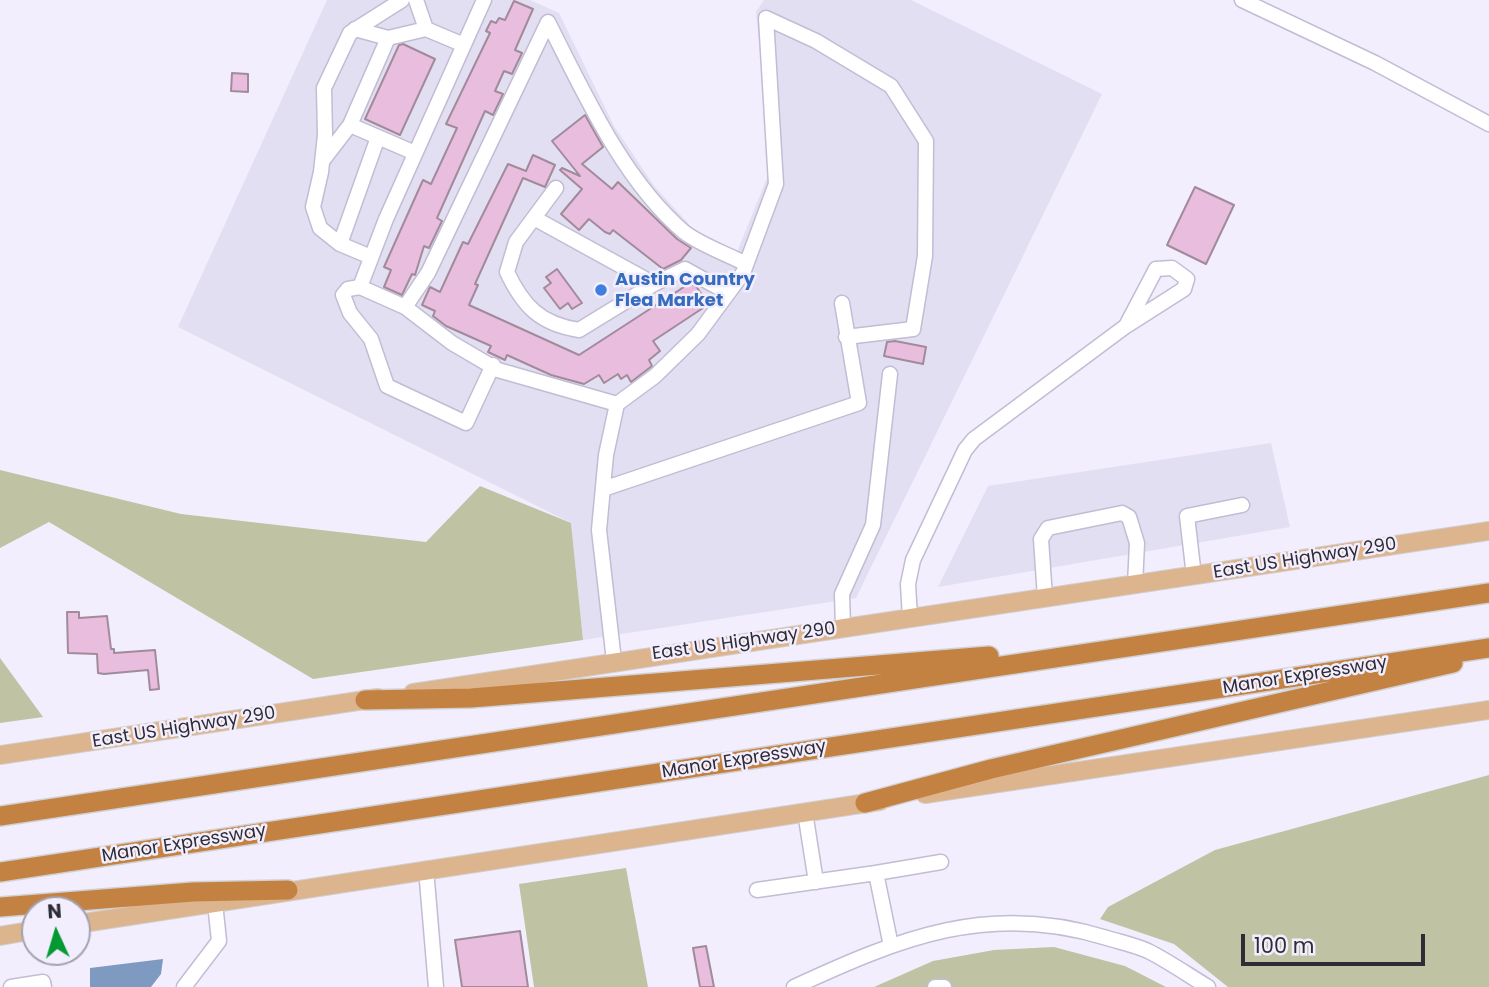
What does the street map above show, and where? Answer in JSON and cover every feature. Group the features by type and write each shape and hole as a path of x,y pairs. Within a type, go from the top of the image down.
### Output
{"highway":[{"path":"0,816 1489,593"},
{"path":"865,803 991,769 1427,671 1489,650"},
{"name":"Manor Expressway","path":"0,872 1489,650"},
{"path":"365,700 471,698 1002,655 1063,657"},
{"path":"0,907 193,892 288,890"}],"main road":[{"name":"East US Highway 290","path":"0,755 1489,531"},
{"path":"91,922 1489,710"},
{"path":"0,936 21,932"}],"street":[{"path":"371,257 340,244 320,228 313,207 322,161 324,88 350,33 402,0"},
{"path":"416,0 426,29"},
{"path":"360,287 415,153 484,0"},
{"path":"1242,0 1375,63 1489,124"},
{"path":"614,661 599,530 606,455 617,404 655,376 698,334 746,264 775,184 766,18 816,40 891,86 926,141 925,257 912,329 846,337"},
{"path":"405,307 428,273 548,22 592,108 635,181 686,233 746,264"},
{"path":"355,29 388,38 426,29 464,45"},
{"path":"322,161 349,125 388,38"},
{"path":"349,125 415,153"},
{"path":"340,244 378,138"},
{"path":"556,187 516,242 507,272 521,302 557,326 579,330 654,284 685,270 728,293"},
{"path":"534,218 654,284"},
{"path":"910,618 908,584 913,560 965,450 974,439 1126,326 1184,289 1187,279 1172,268 1156,269 1126,326"},
{"path":"492,365 466,423 387,386 371,339 350,313 343,295 348,289 360,287 405,307 453,343 492,365 617,404"},
{"path":"603,489 859,402 842,303"},
{"path":"843,628 842,594 873,525 890,374"},
{"path":"1194,576 1187,516 1242,505"},
{"path":"1045,598 1041,539 1048,528 1122,513 1129,517 1137,543 1135,585"},
{"path":"805,813 816,881"},
{"path":"757,890 941,862"},
{"path":"426,869 436,987"},
{"path":"876,873 891,946"},
{"path":"184,987 219,941 215,903"},
{"path":"794,987 917,936 981,922 1032,922 1081,930 1146,950 1208,987"},
{"path":"10,987 43,982 44,987"},
{"path":"935,987 944,987"}],"shaded area":[{"name":"Austin Country Flea Market","path":"327,0 530,0 559,13 614,126 655,187 696,232 737,252 769,173 769,145 756,12 764,0 911,0 1102,94 856,598 583,640 571,523 178,327"},
{"path":"1271,443 1290,527 938,587 988,486"}],"green space":[{"path":"0,470 181,514 426,542 480,486 571,523 583,640 313,679 49,522 0,548"},
{"path":"0,658 43,717 0,723"},
{"path":"1489,775 1489,987 1228,987 1174,944 1100,919 1108,907 1215,850"},
{"path":"626,868 648,987 534,987 519,884"},
{"path":"1054,947 1125,966 1166,987 874,987 933,961 994,950"}],"water":[{"path":"163,959 161,974 151,987 90,987 90,968"}],"building":[{"path":"514,1 533,9 515,50 522,53 512,74 504,71 495,91 503,94 493,115 485,111 437,218 442,221 429,248 424,246 415,275 412,274 402,295 384,287 391,270 384,267 423,180 431,184 457,128 446,124 490,33 486,31 491,21 496,23 499,18 505,20"},
{"path":"403,44 435,59 400,135 365,119 399,45"},
{"path":"232,73 248,74 248,92 231,91"},
{"path":"585,115 603,147 582,164 612,189 618,182 677,239 691,248 681,260 663,269 613,230 610,234 605,232 589,219 579,230 561,214 582,189 560,170 562,168 580,176 552,141"},
{"path":"533,155 555,165 545,187 523,178 475,284 478,285 469,305 579,355 690,283 696,286 704,298 699,301 703,308 653,341 660,351 649,360 652,366 631,382 627,375 621,379 618,374 604,383 599,375 584,384 551,375 507,355 505,360 488,352 491,346 446,326 433,316 435,311 422,305 430,287 440,292 463,242 468,244 508,164 526,171"},
{"path":"1195,187 1234,205 1206,264 1167,245"},
{"path":"557,269 582,303 572,309 568,303 560,309 544,288 551,283 546,277"},
{"path":"887,342 926,347 923,364 884,356"},
{"path":"67,612 79,612 79,618 107,616 111,649 114,649 114,653 155,650 159,689 150,690 148,670 98,673 97,654 68,653"},
{"path":"520,931 528,987 462,987 455,940"},
{"path":"706,946 714,987 700,987 693,948"}],"place":[{"name":"Austin Country Flea Market","path":"601,290"}]}
